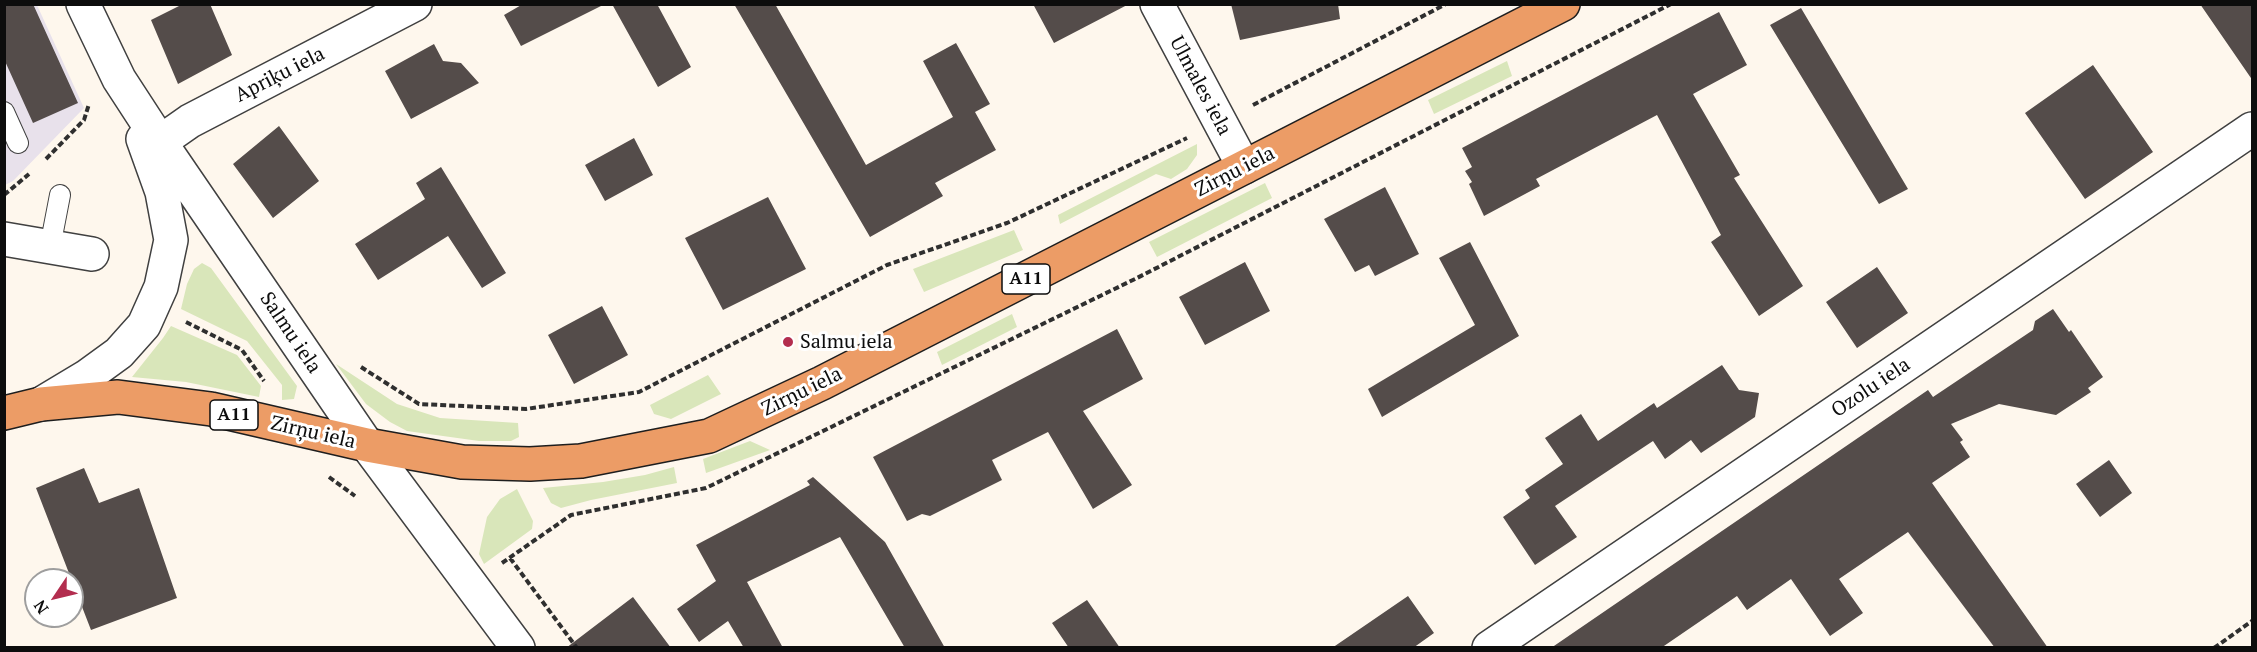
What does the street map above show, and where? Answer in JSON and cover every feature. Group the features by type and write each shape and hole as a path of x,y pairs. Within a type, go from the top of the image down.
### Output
{"highway":[{"name":"Zirņu iela","path":"4,413 41,404 118,397 211,410 367,445 462,462 530,464 581,461 709,436 822,383 1563,4"}],"street":[{"name":"Salmu iela","path":"83,4 106,87 153,144 367,445 518,648"},
{"name":"Apriķu iela","path":"153,144 190,121 415,4"},
{"name":"Ulmales iela","path":"1157,4 1244,167"},
{"name":"Ozolu iela","path":"1489,648 2253,129"},
{"path":"41,404 86,377 119,353 144,325 162,287 171,240 153,144"},
{"path":"4,239 92,254"}],"lane":[{"path":"4,112 18,143"},
{"path":"51,247 60,195"}],"path":[{"path":"1251,106 1446,4"},
{"path":"497,567 571,515 706,488 1137,278 1671,4"},
{"path":"39,165 84,120 106,87"},
{"path":"354,362 419,404 526,409 639,392 887,265 1007,223 1182,141"},
{"path":"4,195 30,172"},
{"path":"182,320 242,350 269,389"},
{"path":"328,477 360,499"},
{"path":"510,558 577,648"},
{"path":"2214,648 2253,621"}],"shaded area":[{"path":"4,5 37,5 84,108 13,181 5,185"}],"green space":[{"path":"1507,61 1512,76 1434,114 1428,100"},
{"path":"1197,144 1197,155 1187,169 1171,179 1156,174 1060,224 1058,215"},
{"path":"1265,183 1272,198 1157,257 1149,242"},
{"path":"1014,230 1023,250 924,292 913,269"},
{"path":"202,263 211,268 297,386 294,399 282,400 282,385 247,341 181,309 187,284 194,269"},
{"path":"1012,314 1017,327 942,365 937,352"},
{"path":"171,326 237,355 261,386 259,397 186,382 132,377"},
{"path":"336,364 397,404 440,418 518,423 519,437 511,441 479,441 407,431 390,422 366,404"},
{"path":"708,375 721,394 671,419 654,414 650,405"},
{"path":"750,441 770,450 706,473 703,459"},
{"path":"674,467 677,483 561,508 551,503 543,488 603,482 645,475"},
{"path":"517,489 533,521 532,529 484,564 479,554 487,517 500,499"}],"building":[{"path":"4,4 33,4 78,103 33,123 4,59"},
{"path":"183,4 210,4 232,55 178,84 151,20"},
{"path":"523,4 605,4 521,46 504,15"},
{"path":"612,4 657,4 691,67 658,87"},
{"path":"734,4 775,4 866,165 953,117 923,61 956,43 990,104 975,112 996,150 935,183 943,196 870,237"},
{"path":"1033,4 1129,4 1054,43"},
{"path":"1231,4 1338,4 1340,19 1240,40"},
{"path":"2200,4 2253,4 2253,81"},
{"path":"1801,8 1908,189 1879,204 1770,25"},
{"path":"1719,12 1747,65 1693,94 1740,175 1734,178 1803,286 1759,316 1711,242 1721,235 1657,115 1536,179 1540,186 1484,216 1469,184 1472,182 1465,171 1472,167 1462,148"},
{"path":"434,44 443,61 461,63 479,83 411,119 385,71"},
{"path":"2093,65 2153,152 2085,199 2025,113"},
{"path":"279,126 319,181 273,218 233,164"},
{"path":"634,138 653,175 605,201 585,165"},
{"path":"441,167 506,273 482,288 448,236 378,280 355,244 425,199 416,183"},
{"path":"1385,187 1419,254 1375,276 1369,265 1355,272 1324,219"},
{"path":"768,197 806,269 723,310 685,238"},
{"path":"1470,242 1519,336 1382,417 1368,389 1475,325 1439,258"},
{"path":"1245,262 1270,311 1205,345 1179,297"},
{"path":"1877,267 1908,313 1857,348 1826,302"},
{"path":"602,306 628,355 574,384 548,335"},
{"path":"2053,309 2069,332 2071,330 2103,377 2088,388 2091,392 2056,415 1999,404 1951,424 1963,440 1960,442 1970,457 1932,483 2048,648 1995,648 1908,532 1839,579 1863,613 1830,636 1791,579 1747,610 1737,596 1661,648 1551,648 1928,390 1933,397 2033,330 2035,321"},
{"path":"1117,329 1143,379 1083,411 1132,485 1093,509 1048,432 992,460 1002,480 930,516 922,514 907,521 873,457"},
{"path":"1722,365 1739,390 1759,393 1755,417 1701,453 1691,440 1665,459 1653,441 1555,506 1577,537 1535,565 1503,517 1530,498 1525,490 1563,464 1545,438 1581,414 1598,441 1654,403 1657,408"},
{"path":"2109,460 2132,493 2100,517 2076,484"},
{"path":"84,468 99,503 139,488 177,598 91,630 84,612 84,568 67,568 36,488"},
{"path":"813,477 885,542 945,648 905,648 840,537 747,582 783,648 744,648 728,621 699,642 677,609 716,581 696,545 810,485 807,481"},
{"path":"1408,596 1434,633 1413,648 1332,648"},
{"path":"633,597 671,648 566,648"},
{"path":"1087,600 1120,648 1069,648 1052,623"}],"place":[{"name":"Salmu iela","path":"788,342"}]}
